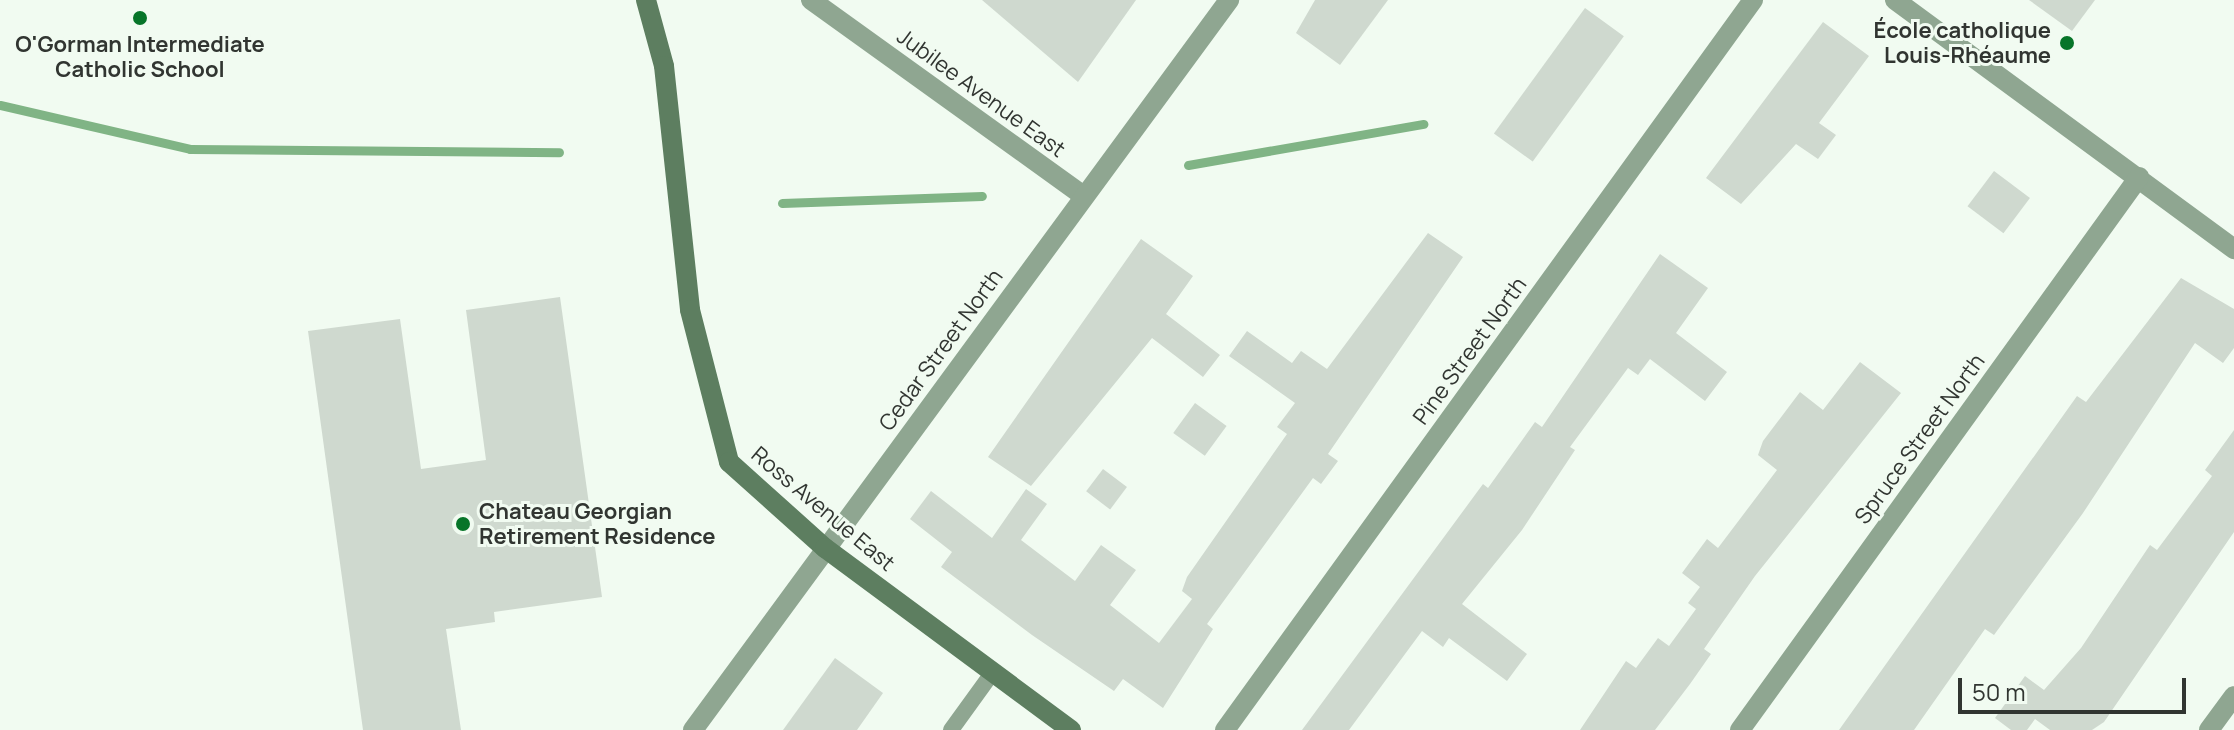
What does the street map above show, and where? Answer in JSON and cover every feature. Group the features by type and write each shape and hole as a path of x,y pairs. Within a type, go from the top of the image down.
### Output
{"main road":[{"name":"Ross Avenue East","path":"646,0 664,66 690,310 729,462 825,548 1071,730"}],"street":[{"name":"Jubilee Avenue East","path":"811,0 1084,196"},
{"name":"Cedar Street North","path":"693,730 1229,0"},
{"name":"Pine Street North","path":"1225,730 1753,0"},
{"path":"1895,0 2234,249"},
{"name":"Spruce Street North","path":"1740,730 2139,177"},
{"path":"2209,730 2234,696"}],"lane":[{"path":"951,730 993,672"}],"building":[{"path":"982,0 1136,0 1078,82"},
{"path":"1315,0 1388,0 1340,65 1296,33"},
{"path":"2029,0 2095,0 2072,31"},
{"path":"1585,8 1624,36 1533,162 1494,133"},
{"path":"1823,22 1869,56 1819,123 1836,135 1818,159 1796,144 1741,204 1706,178"},
{"path":"1994,171 2030,198 2003,233 1968,206"},
{"path":"1428,233 1463,257 1328,454 1338,461 1321,484 1313,478 1207,624 1213,629 1163,708 1123,679 1114,691 1032,635 941,567 952,552 910,519 931,491 992,538 1026,489 1047,504 1021,540 1075,581 1101,545 1136,570 1110,605 1159,643 1192,599 1182,591 1187,577 1287,434 1277,427 1295,403 1229,356 1247,331 1292,363 1301,351 1327,369"},
{"path":"1141,239 1193,276 1166,314 1220,355 1203,377 1152,338 1031,486 988,457"},
{"path":"1660,254 1708,288 1676,333 1727,372 1705,401 1650,359 1638,375 1628,368 1570,447 1575,450 1522,530 1462,604 1527,654 1507,681 1449,638 1443,647 1422,631 1349,730 1302,730 1483,484 1488,488 1535,422 1542,427"},
{"path":"2181,278 2234,309 2234,348 2223,363 2195,343 2083,513 1994,635 1985,629 1914,730 1839,730 2077,396 2086,402"},
{"name":"Chateau Georgian Retirement Residence","path":"560,297 602,597 494,612 495,622 446,629 461,730 363,730 308,331 400,319 421,469 486,460 466,310"},
{"path":"1860,362 1901,393 1755,576 1704,649 1711,654 1655,730 1580,730 1626,661 1636,668 1658,638 1669,646 1696,609 1688,603 1700,587 1682,573 1707,539 1718,548 1777,470 1758,455 1763,441 1800,392 1823,410"},
{"path":"1195,403 1227,426 1205,456 1173,433"},
{"path":"2234,430 2234,532 2104,722 2092,730 2050,730 2035,719 2027,730 2011,730 1995,718 2025,676 2044,690 2081,648 2150,545 2157,550 2212,476 2205,470"},
{"path":"1103,469 1127,487 1110,509 1086,491"},
{"path":"835,658 883,693 857,730 783,730"}],"waterway":[{"path":"0,105 190,149 559,152"},
{"path":"1188,165 1423,124"},
{"path":"782,203 982,196"}],"place":[{"name":"O'Gorman Intermediate Catholic School","path":"140,18"},
{"name":"École catholique Louis-Rhéaume","path":"2067,43"},
{"name":"Chateau Georgian Retirement Residence","path":"463,524"}]}
